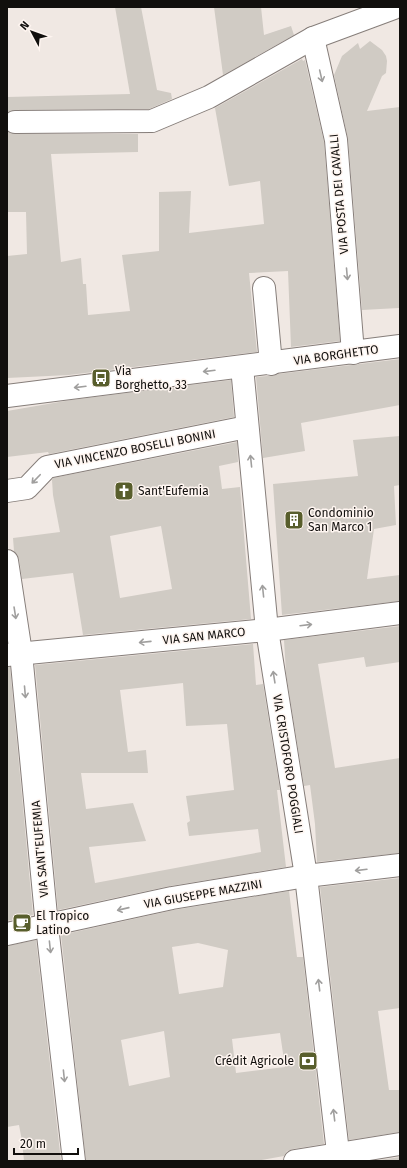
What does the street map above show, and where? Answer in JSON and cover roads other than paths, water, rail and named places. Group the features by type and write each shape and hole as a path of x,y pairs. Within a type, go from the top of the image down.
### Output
{"street":[{"path":"15,122 152,121 209,98 313,38 396,14"},
{"name":"VIA POSTA DEI CAVALLI","path":"313,38 336,140 353,353"},
{"path":"264,288 272,364"},
{"name":"VIA BORGHETTO","path":"7,396 272,364 400,346"},
{"name":"VIA CRISTOFORO POGGIALI","path":"242,367 267,630 306,876 339,1157"},
{"name":"VIA VINCENZO BOSELLI BONINI","path":"7,491 27,488 47,467 248,427"},
{"name":"VIA SANT'EUFEMIA","path":"7,561 14,654 74,1161"},
{"name":"VIA SAN MARCO","path":"14,654 267,630 400,613"},
{"name":"VIA GIUSEPPE MAZZINI","path":"7,934 172,898 306,876 400,865"},
{"path":"295,1161 339,1157 400,1144"}],"place":[{"name":"Via Borghetto, 33","path":"101,378"},
{"name":"Sant'Eufemia","path":"124,491"},
{"name":"Condominio San Marco 1","path":"294,520"},
{"name":"El Tropico Latino","path":"22,923"},
{"name":"Crédit Agricole","path":"308,1061"}]}
